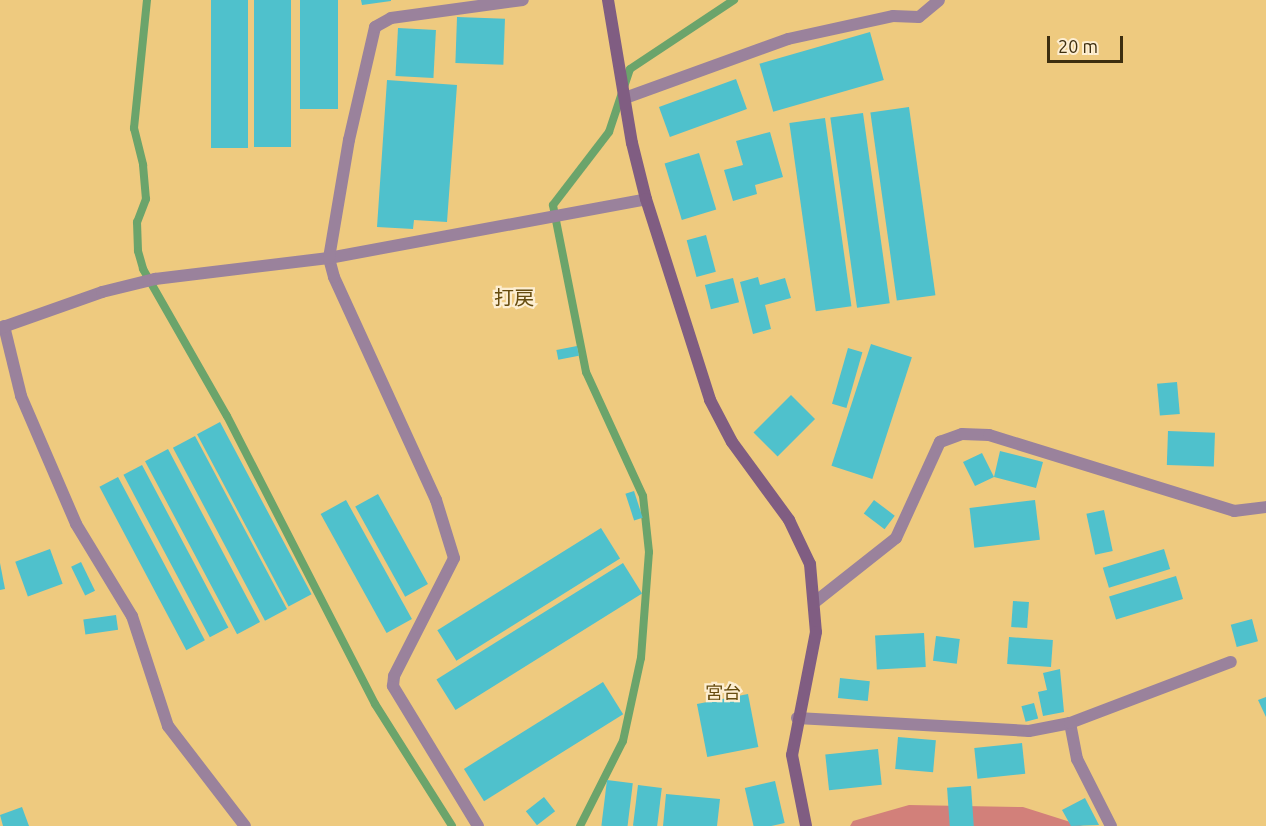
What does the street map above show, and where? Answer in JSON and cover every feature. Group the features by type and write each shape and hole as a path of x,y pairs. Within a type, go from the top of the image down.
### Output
{"street":[{"path":"478,826 393,686 394,676 454,558 436,500 334,277 329,258 349,140 375,27 391,18 523,0"},
{"path":"608,0 646,199 710,400 732,441 789,520 810,564 816,632 796,718 792,755 806,826"},
{"path":"625,98 788,39 883,17 919,17 939,0"},
{"path":"245,826 168,726 132,616 76,524 21,396 2,327 102,292 155,279 329,258 646,199"},
{"path":"815,602 896,538 940,442 962,434 989,435 1234,511 1266,507"},
{"path":"796,718 1029,731 1070,723 1231,662"},
{"path":"1070,723 1077,759 1112,826"}],"shaded area":[{"path":"909,805 1023,807 1083,826 850,826 853,821"}],"building":[{"path":"211,0 248,0 248,148 211,148"},
{"path":"254,0 291,0 291,147 254,147"},
{"path":"300,0 338,0 338,109 300,109"},
{"path":"361,0 391,0 391,1 362,5"},
{"path":"457,17 505,19 503,65 455,63"},
{"path":"398,28 436,30 433,78 395,76"},
{"path":"870,32 884,80 773,112 759,64"},
{"path":"736,79 747,109 670,137 659,107"},
{"path":"387,80 457,85 447,222 414,220 413,229 377,227"},
{"path":"909,107 935,295 897,301 870,112"},
{"path":"863,113 890,303 857,308 830,118"},
{"path":"825,118 851,306 816,311 789,123"},
{"path":"770,132 783,177 755,185 757,194 733,201 724,170 743,165 736,141"},
{"path":"699,153 716,209 682,220 665,164"},
{"path":"706,235 716,272 697,277 687,240"},
{"path":"758,277 760,285 785,278 791,298 765,305 771,329 753,334 740,282"},
{"path":"733,278 739,302 711,309 705,285"},
{"path":"871,344 912,357 872,479 831,466"},
{"path":"577,346 579,356 558,360 556,350"},
{"path":"848,348 862,352 846,408 832,404"},
{"path":"1177,382 1180,414 1160,416 1157,384"},
{"path":"791,395 815,419 778,457 754,432"},
{"path":"220,422 312,594 289,606 197,434"},
{"path":"1168,431 1215,433 1214,467 1167,465"},
{"path":"195,436 287,609 265,621 173,448"},
{"path":"168,449 260,622 237,634 145,461"},
{"path":"1000,451 1043,462 1036,488 994,477"},
{"path":"982,453 994,477 975,486 963,462"},
{"path":"142,465 228,627 210,637 123,475"},
{"path":"118,477 205,640 186,650 99,487"},
{"path":"634,491 643,518 634,520 625,494"},
{"path":"378,494 428,584 405,597 355,507"},
{"path":"346,500 412,619 387,633 321,514"},
{"path":"874,500 895,516 885,529 864,514"},
{"path":"1035,500 1040,540 974,548 969,508"},
{"path":"1104,510 1113,551 1095,555 1086,514"},
{"path":"601,528 620,559 456,661 437,630"},
{"path":"50,549 63,584 28,596 15,562"},
{"path":"1164,549 1170,569 1109,588 1103,568"},
{"path":"81,562 95,591 85,596 71,567"},
{"path":"0,563 5,589 0,590"},
{"path":"623,563 642,594 456,710 436,680"},
{"path":"1176,576 1183,599 1116,619 1109,596"},
{"path":"1013,601 1029,602 1027,628 1011,627"},
{"path":"116,615 118,630 85,634 83,620"},
{"path":"1252,619 1258,641 1237,647 1231,625"},
{"path":"924,633 926,667 877,670 875,636"},
{"path":"936,636 960,639 957,664 933,661"},
{"path":"1009,637 1053,640 1051,667 1007,664"},
{"path":"1060,669 1064,712 1043,716 1038,692 1047,690 1043,673"},
{"path":"840,678 870,681 868,701 838,698"},
{"path":"603,682 623,714 484,801 464,769"},
{"path":"748,694 758,747 707,757 697,704"},
{"path":"1266,697 1266,717 1258,700"},
{"path":"1034,703 1038,718 1026,722 1021,706"},
{"path":"898,737 936,740 933,772 895,769"},
{"path":"1022,743 1025,774 978,779 974,748"},
{"path":"878,749 882,785 829,790 825,755"},
{"path":"607,780 633,783 628,826 601,826"},
{"path":"775,781 785,823 754,826 745,788"},
{"path":"638,785 662,788 657,826 633,826"},
{"path":"971,786 974,826 950,826 947,788"},
{"path":"666,794 720,799 717,826 663,826"},
{"path":"544,797 555,811 537,825 526,811"},
{"path":"1085,798 1099,825 1071,826 1062,810"},
{"path":"22,807 29,826 3,826 0,815"}],"waterway":[{"path":"147,0 134,128 143,165 146,199 137,222 138,251 143,269 227,416 375,704 452,826"},
{"path":"580,826 623,741 641,658 649,552 643,496 586,372 553,205 609,132 630,69 734,0"}],"district":[{"name":"打戻","path":"514,297"},
{"name":"宮台","path":"723,692"}]}
